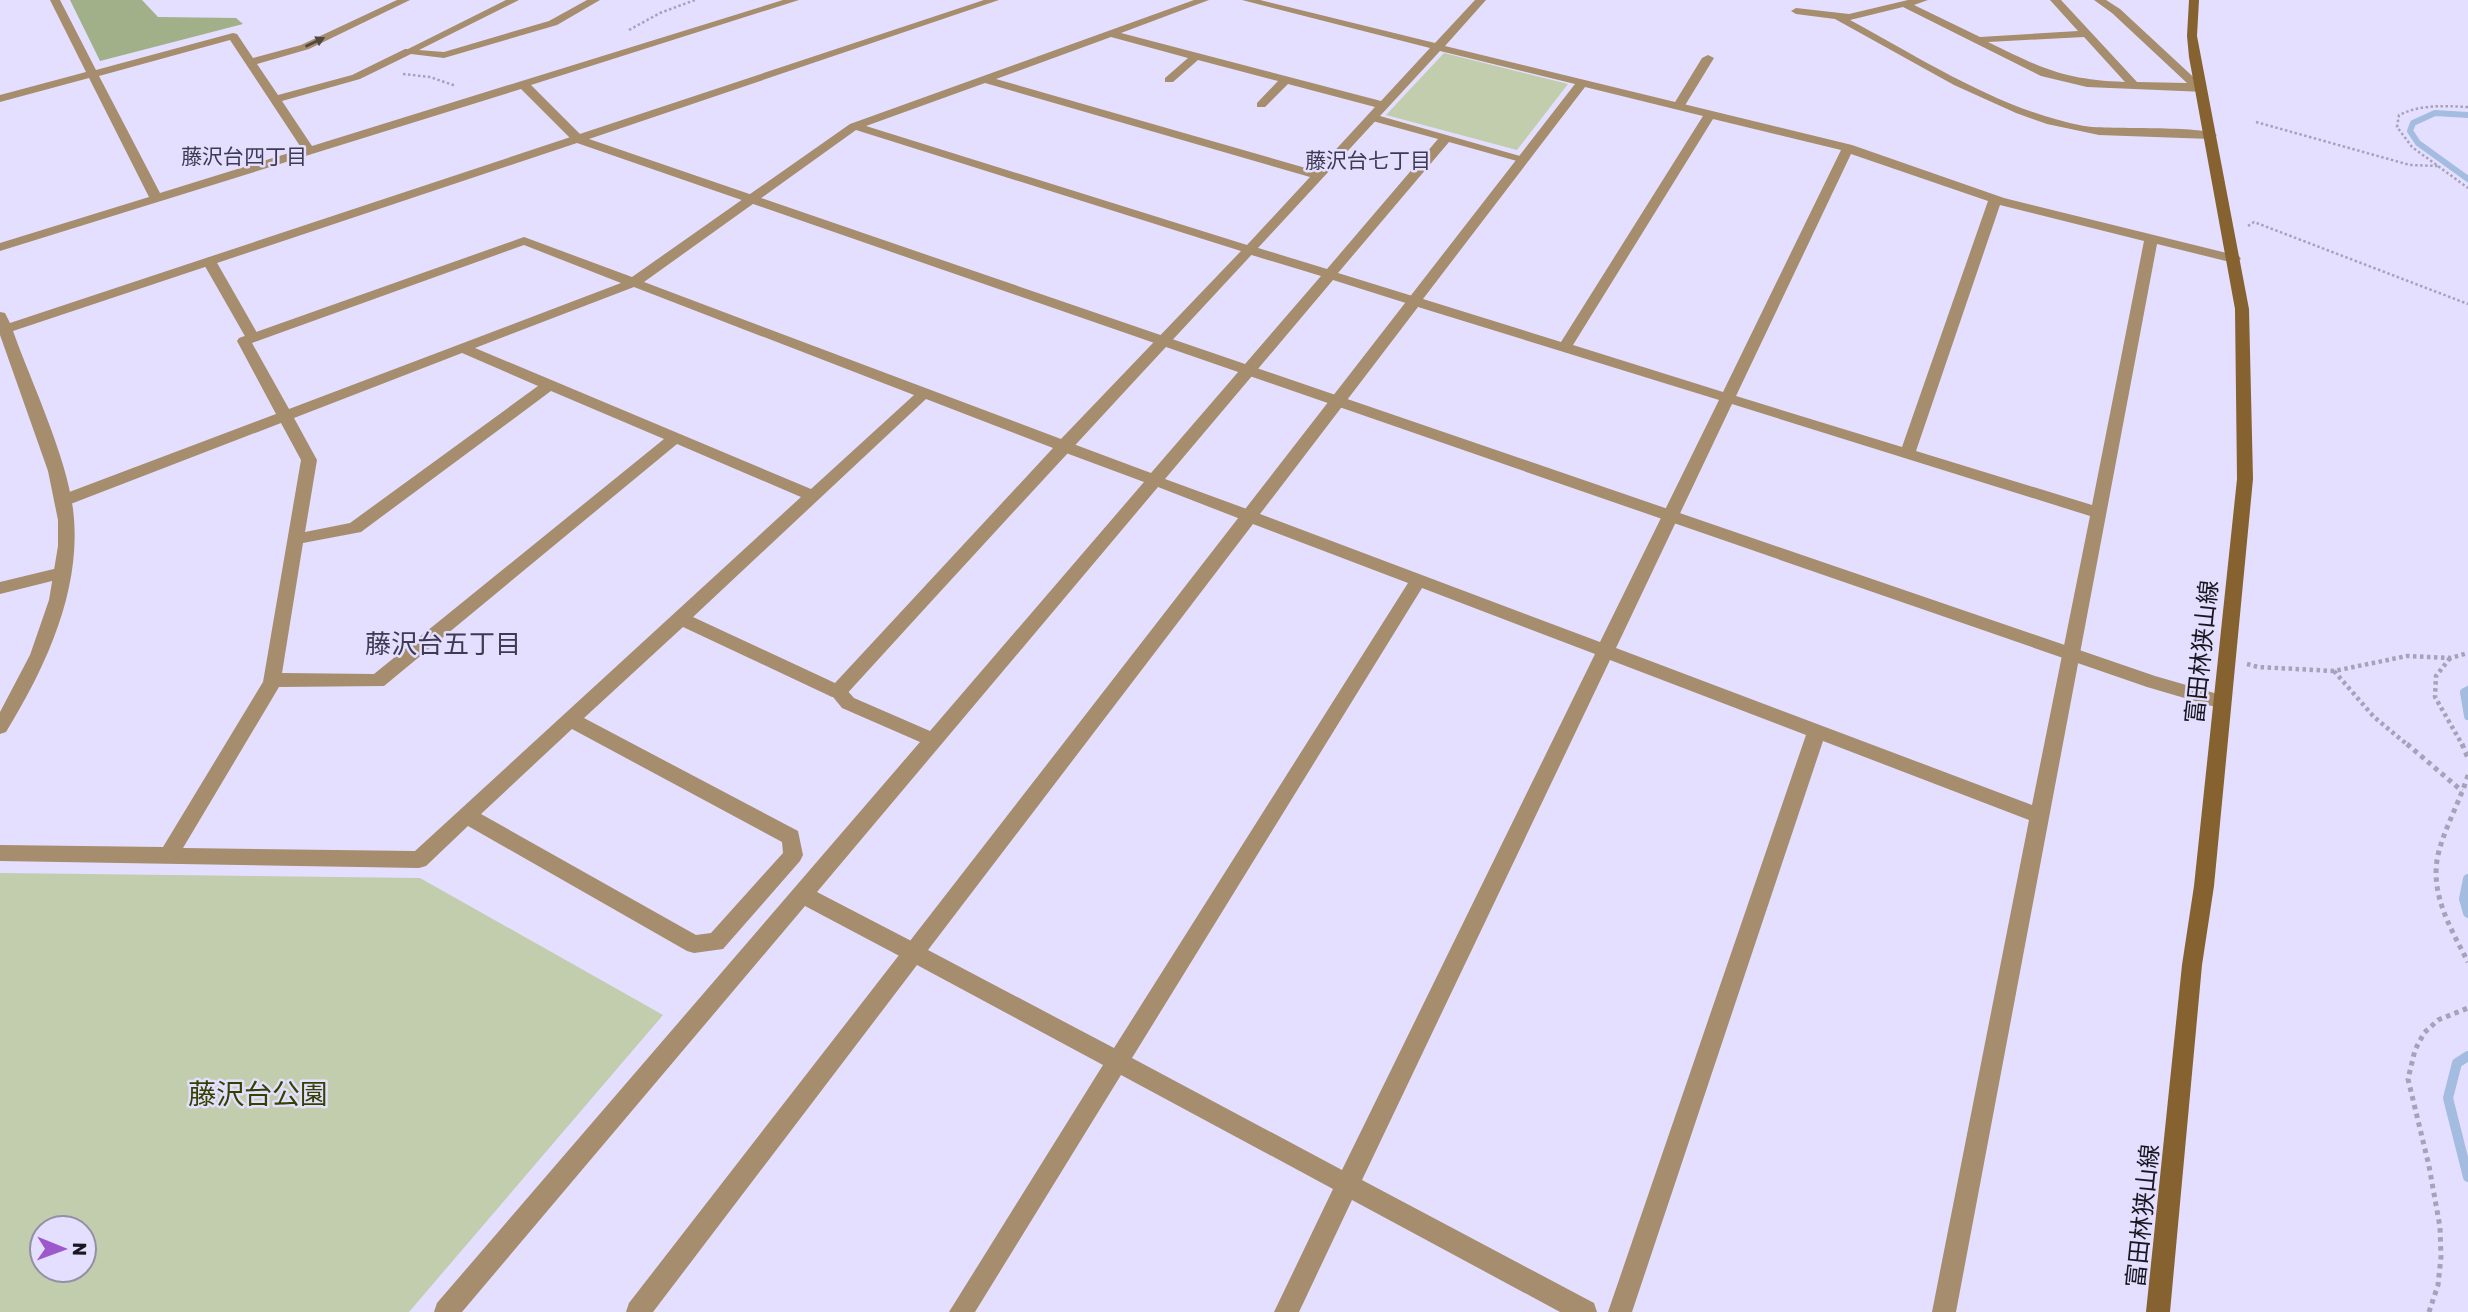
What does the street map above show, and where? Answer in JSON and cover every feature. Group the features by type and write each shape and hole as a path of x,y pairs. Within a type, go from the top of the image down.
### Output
{"main road":[{"name":"富田林狭山線","path":"2158,1312 2245,480 2242,309 2200,88 2192,36 2194,0"}],"street":[{"path":"55,0 156,198"},
{"path":"250,62 305,47 405,0"},
{"path":"275,100 356,76 514,0"},
{"path":"410,51 427,55 454,52 553,23 595,0"},
{"path":"0,247 794,0"},
{"path":"62,501 633,283 854,127 1205,0"},
{"path":"1247,0 1848,149 1995,200 2234,259"},
{"path":"838,692 1063,446 1320,176 1481,0"},
{"path":"1923,0 1840,19 2004,105 2047,121 2107,132 2211,135"},
{"path":"2054,0 2133,84"},
{"path":"2099,0 2116,11 2200,88"},
{"path":"0,727 40,651 56,601 62,573 66,520 57,475 22,371 2,325 209,261 986,1"},
{"path":"1904,4 2061,79 2087,84 2200,88"},
{"path":"1796,11 1849,17"},
{"path":"1111,34 1385,106"},
{"path":"1978,41 1990,38 2086,34"},
{"path":"0,99 233,36 309,150"},
{"path":"1169,80 1196,56"},
{"path":"1678,107 1708,58"},
{"path":"985,79 1320,176"},
{"path":"1261,105 1286,80"},
{"path":"638,1312 1582,83"},
{"path":"524,85 578,139 2071,653 2222,702"},
{"path":"1564,348 1710,114"},
{"path":"1373,118 1524,159"},
{"path":"854,127 2099,513"},
{"path":"446,1312 1446,138"},
{"path":"1286,1312 1848,149"},
{"path":"1907,454 1995,200"},
{"path":"1944,1312 2151,239"},
{"path":"168,856 273,680 309,460 244,341 524,242 2040,816"},
{"path":"209,261 253,338"},
{"path":"462,348 813,496"},
{"path":"296,539 355,528 549,385"},
{"path":"0,853 419,860 923,394"},
{"path":"273,680 379,681 675,438"},
{"path":"0,588 62,573"},
{"path":"961,1312 1419,580"},
{"path":"680,618 838,692 848,703 933,740"},
{"path":"467,816 694,944 716,942 793,855 791,837 571,720"},
{"path":"1620,1312 1817,731"},
{"path":"802,894 1585,1312"}],"path":[{"path":"2468,107 2428,105 2409,110 2399,115 2396,127 2402,136 2468,188"},
{"path":"2256,122 2410,165 2438,166"},
{"path":"2229,232 2245,236 2248,226 2253,222 2468,304"},
{"path":"2226,658 2258,667 2333,671 2407,656 2451,658 2468,653"},
{"path":"2451,658 2436,676 2434,690 2444,716 2468,758"},
{"path":"2333,671 2374,717 2462,790"},
{"path":"2468,775 2439,850 2435,879 2446,916 2468,962"},
{"path":"2429,1312 2434,1303 2441,1253 2439,1219 2408,1079 2410,1059 2415,1046 2437,1020 2468,1008"}],"green space":[{"path":"70,0 142,0 158,17 236,18 243,24 100,61"},
{"path":"1444,53 1568,84 1517,150 1386,115"},
{"name":"藤沢台公園","path":"0,873 420,878 663,1015 409,1312 0,1312"}],"waterway":[{"path":"2468,115 2435,113 2413,123 2410,131 2418,143 2468,179"},
{"path":"2468,690 2464,692 2468,716"},
{"path":"2468,879 2464,899 2468,913"},
{"path":"2468,1056 2457,1063 2448,1098 2468,1177"}],"district":[{"name":"藤沢台四丁目","path":"244,157"},
{"name":"藤沢台七丁目","path":"1368,161"},
{"name":"藤沢台五丁目","path":"443,644"}]}
